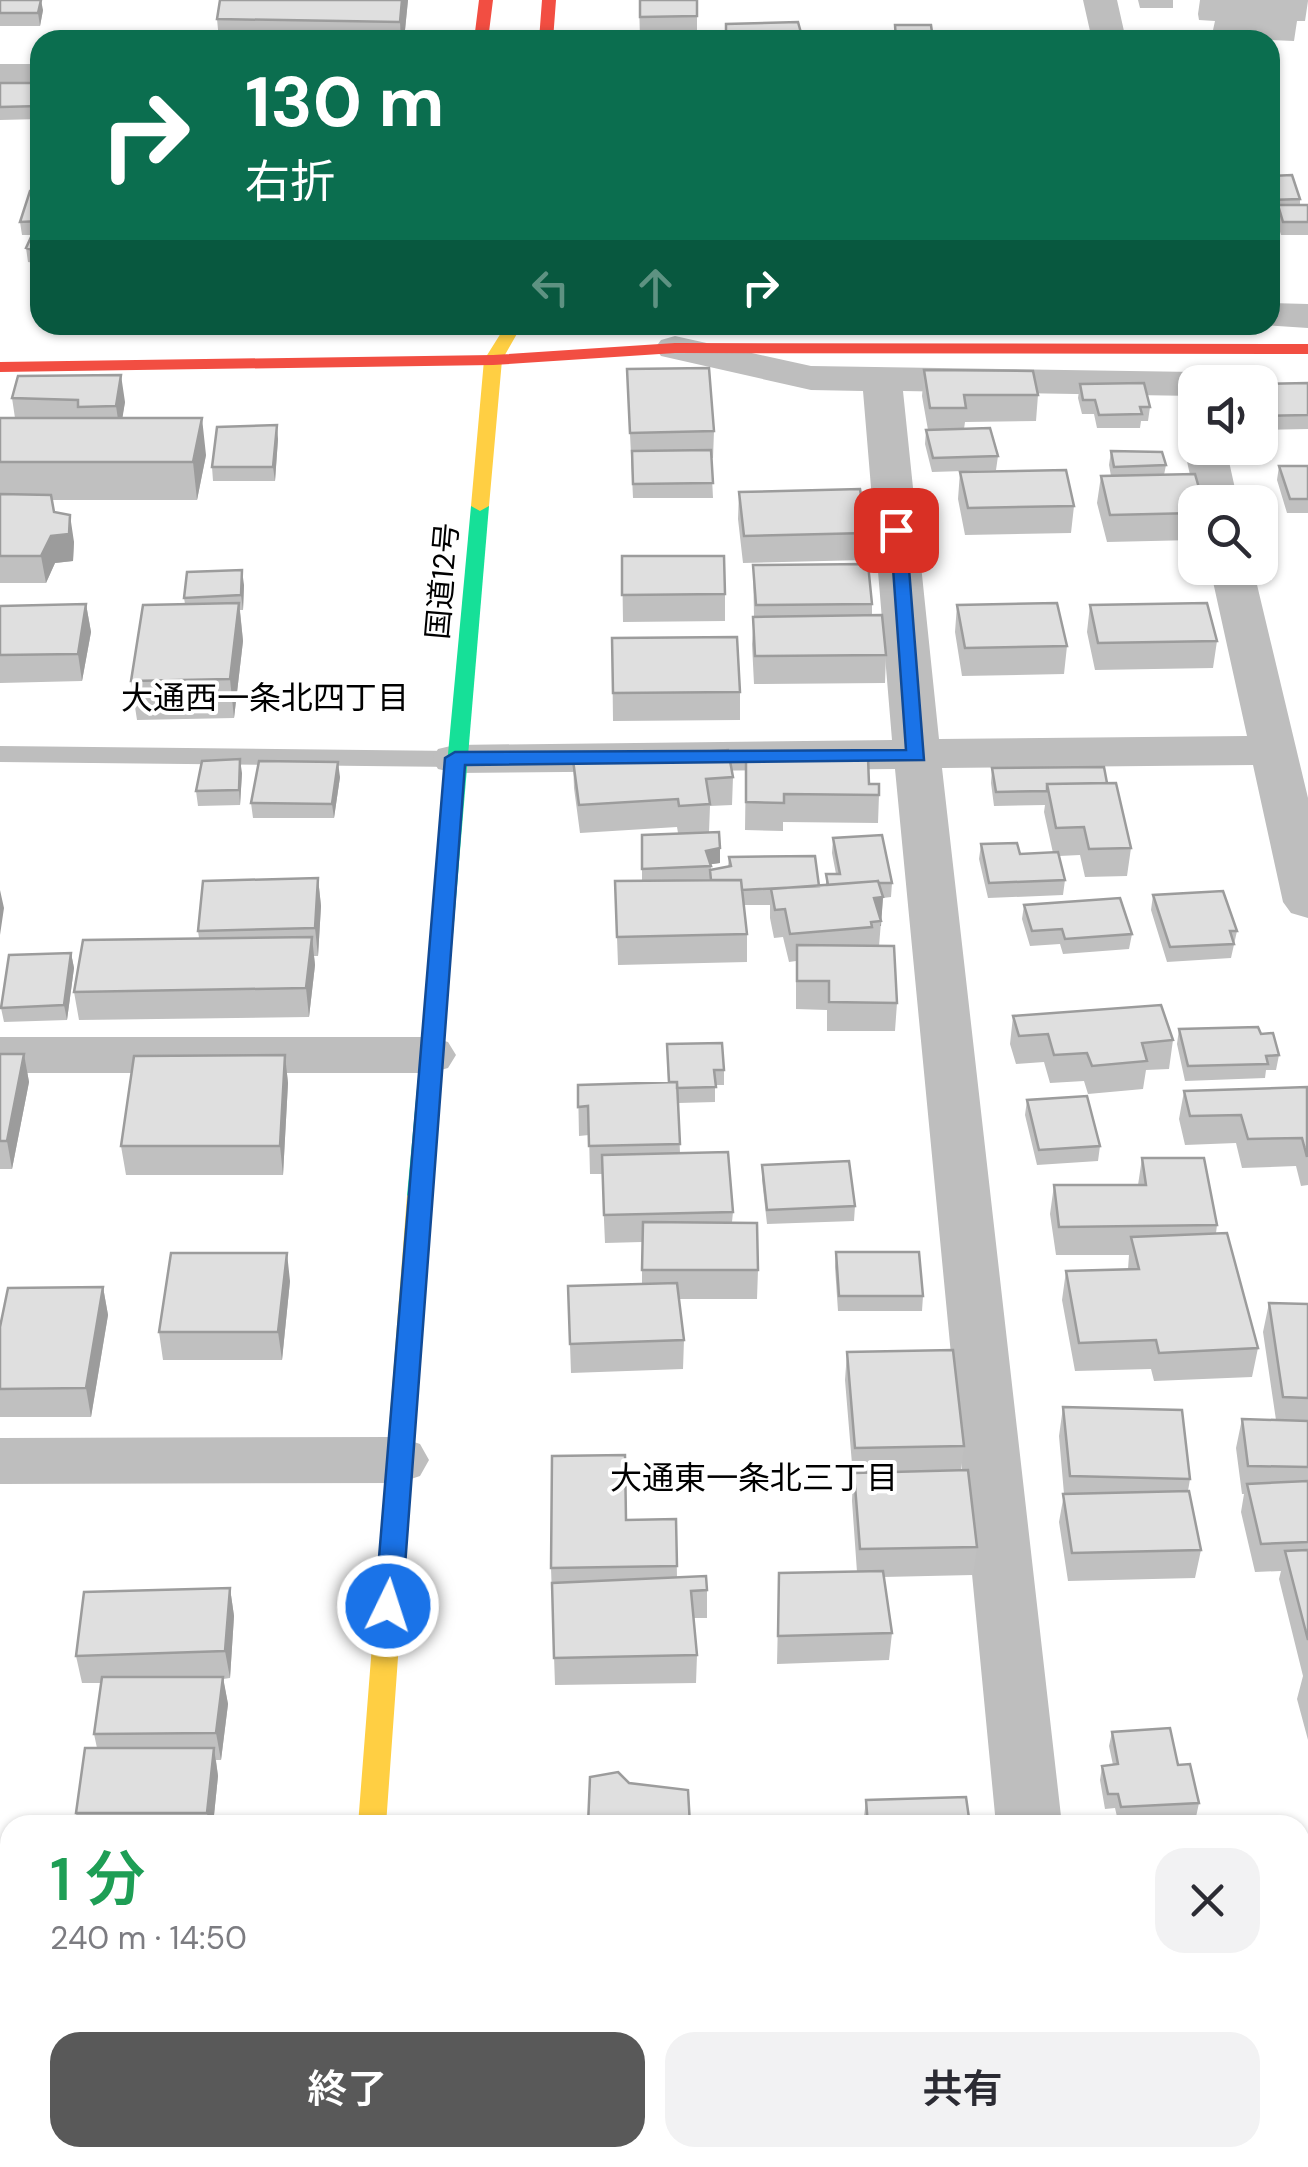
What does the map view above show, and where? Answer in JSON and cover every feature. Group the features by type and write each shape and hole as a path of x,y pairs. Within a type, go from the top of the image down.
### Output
{"main road":[{"path":"482,30 486,0"},
{"path":"547,30 549,0"},
{"name":"国道12号","path":"373,1815 455,758 493,360 508,335"},
{"path":"480,337 493,360"},
{"path":"0,367 493,360 675,348 1308,349"}],"street":[{"path":"1100,0 1107,30"},
{"path":"0,74 30,74"},
{"path":"1280,315 1308,316"},
{"path":"675,348 720,335"},
{"path":"675,348 811,378 1178,389"},
{"path":"882,378 917,756 1028,1815"},
{"path":"1278,384 1308,385"},
{"path":"1236,585 1308,902"},
{"path":"455,758 1273,750"},
{"path":"0,1054 430,1055"},
{"path":"0,1462 400,1460"}],"lane":[{"path":"0,754 455,758"}],"building":[{"path":"0,0 41,0 38,13 0,13"},
{"path":"220,0 402,0 400,22 217,19"},
{"path":"640,0 697,0 697,16 640,17"},
{"path":"798,22 800,30 726,30 726,24"},
{"path":"895,25 931,25 932,30 895,30"},
{"path":"0,83 30,83 30,106 0,107"},
{"path":"1292,175 1300,199 1280,200 1280,176"},
{"path":"30,191 30,222 20,222"},
{"path":"1280,205 1308,205 1308,222 1283,222"},
{"path":"709,368 714,431 630,433 627,369"},
{"path":"924,370 1033,371 1038,395 964,395 966,408 930,408"},
{"path":"121,375 116,406 78,407 78,400 12,398 18,376"},
{"path":"1144,383 1150,407 1140,407 1142,414 1099,415 1095,400 1083,400 1080,384"},
{"path":"1308,383 1308,415 1278,416 1278,384"},
{"path":"0,418 202,418 193,462 0,462"},
{"path":"277,425 273,467 212,467 217,427"},
{"path":"990,428 998,456 933,458 926,430"},
{"path":"711,450 713,483 633,484 632,451"},
{"path":"1111,451 1162,452 1166,465 1114,467"},
{"path":"1279,466 1308,466 1308,499 1290,499"},
{"path":"1066,470 1074,506 968,508 960,472"},
{"path":"1195,474 1198,485 1178,485 1178,513 1110,515 1101,476"},
{"path":"860,489 867,533 744,536 739,492"},
{"path":"0,494 51,495 54,512 70,515 69,534 51,536 41,556 0,556"},
{"path":"622,556 724,556 725,594 622,595"},
{"path":"868,564 872,604 756,605 753,565"},
{"path":"242,570 241,595 184,598 187,572"},
{"path":"239,603 230,679 131,681 143,605"},
{"path":"1057,603 1067,646 965,648 957,605"},
{"path":"1207,603 1217,641 1098,643 1090,605"},
{"path":"86,604 78,654 0,655 0,606"},
{"path":"882,615 886,655 755,656 753,617"},
{"path":"737,637 740,692 613,693 612,638"},
{"path":"728,750 733,777 706,779 710,804 679,806 678,799 579,805 573,760"},
{"path":"746,757 868,758 869,784 879,784 879,795 784,794 784,803 746,802"},
{"path":"240,759 239,790 196,791 202,761"},
{"path":"259,761 338,762 332,804 251,803"},
{"path":"1104,767 1107,783 1047,784 1047,791 996,792 992,768"},
{"path":"1116,783 1131,848 1089,849 1084,827 1056,828 1047,784"},
{"path":"719,832 720,848 706,851 711,866 642,869 642,835"},
{"path":"882,835 892,883 828,885 826,874 840,874 833,838"},
{"path":"1017,843 1020,854 1058,852 1065,880 989,883 981,844"},
{"path":"815,856 819,886 742,890 741,880 711,880 710,870 731,866 729,857"},
{"path":"318,878 315,928 198,931 203,881"},
{"path":"741,880 747,934 617,937 615,881"},
{"path":"878,881 883,897 874,898 881,921 871,922 872,927 790,934 785,909 775,910 771,889"},
{"path":"1223,891 1237,931 1230,931 1234,944 1170,947 1153,895"},
{"path":"1120,898 1132,934 1065,939 1062,929 1032,931 1024,905"},
{"path":"312,937 306,988 74,992 83,940"},
{"path":"797,945 894,946 897,1003 829,1002 829,981 797,981"},
{"path":"71,953 64,1005 1,1008 9,955"},
{"path":"1161,1005 1173,1040 1142,1043 1147,1061 1092,1066 1087,1053 1054,1055 1048,1034 1019,1036 1013,1016"},
{"path":"1258,1027 1261,1034 1273,1033 1279,1055 1266,1056 1268,1064 1188,1066 1179,1029"},
{"path":"722,1043 724,1070 714,1070 716,1087 677,1088 677,1082 669,1082 667,1044"},
{"path":"0,1054 24,1054 7,1141 0,1141"},
{"path":"285,1055 280,1146 121,1146 134,1056"},
{"path":"677,1082 680,1144 589,1146 588,1106 578,1107 578,1085"},
{"path":"1307,1087 1307,1157 1302,1138 1248,1139 1241,1115 1190,1116 1184,1091"},
{"path":"1087,1096 1100,1146 1039,1150 1027,1100"},
{"path":"728,1152 733,1212 604,1215 602,1155"},
{"path":"1142,1158 1204,1158 1217,1225 1059,1227 1054,1185 1146,1185"},
{"path":"849,1161 855,1206 767,1210 762,1165"},
{"path":"643,1222 757,1223 758,1270 642,1270"},
{"path":"1227,1233 1258,1348 1159,1353 1156,1340 1079,1343 1066,1271 1139,1269 1131,1237"},
{"path":"836,1252 919,1252 923,1296 839,1296"},
{"path":"171,1253 287,1253 278,1332 159,1332"},
{"path":"677,1283 684,1340 570,1344 568,1286"},
{"path":"103,1287 86,1388 0,1389 0,1327 8,1288"},
{"path":"1269,1303 1308,1304 1308,1398 1283,1397"},
{"path":"953,1350 964,1446 855,1448 847,1352"},
{"path":"1063,1407 1182,1410 1190,1479 1070,1476"},
{"path":"1242,1419 1308,1421 1308,1467 1248,1466"},
{"path":"625,1455 626,1520 676,1519 677,1566 551,1568 552,1456"},
{"path":"968,1470 977,1547 860,1549 854,1473"},
{"path":"1308,1481 1308,1542 1261,1544 1247,1484"},
{"path":"1189,1491 1201,1550 1072,1553 1063,1494"},
{"path":"1308,1550 1308,1640 1285,1551"},
{"path":"883,1571 892,1633 778,1636 779,1573"},
{"path":"706,1576 707,1590 691,1591 697,1655 554,1658 552,1583"},
{"path":"230,1588 225,1651 76,1656 84,1592"},
{"path":"102,1677 223,1677 216,1733 94,1734"},
{"path":"1170,1728 1178,1765 1190,1764 1199,1803 1121,1807 1118,1794 1108,1794 1102,1766 1118,1764 1112,1732"},
{"path":"85,1748 214,1748 207,1813 76,1813"},
{"path":"618,1772 629,1783 688,1790 689,1815 588,1815 590,1777"},
{"path":"966,1797 969,1815 867,1815 866,1800"}],"traffic: fast":[{"path":"419,1196 480,506"}],"traffic: slow":[{"path":"480,506 493,360 508,335"},
{"path":"373,1815 419,1196"}],"traffic: jam":[{"path":"482,30 486,0"},
{"path":"547,30 549,0"},
{"path":"493,360 675,348 1308,349"},
{"path":"0,367 493,360"}],"district":[{"name":"大通西一条北四丁目","path":"265,698"},
{"name":"大通東一条北三丁目","path":"754,1478"}],"route":[{"path":"388,1606 455,758 917,756 896,530"}]}
